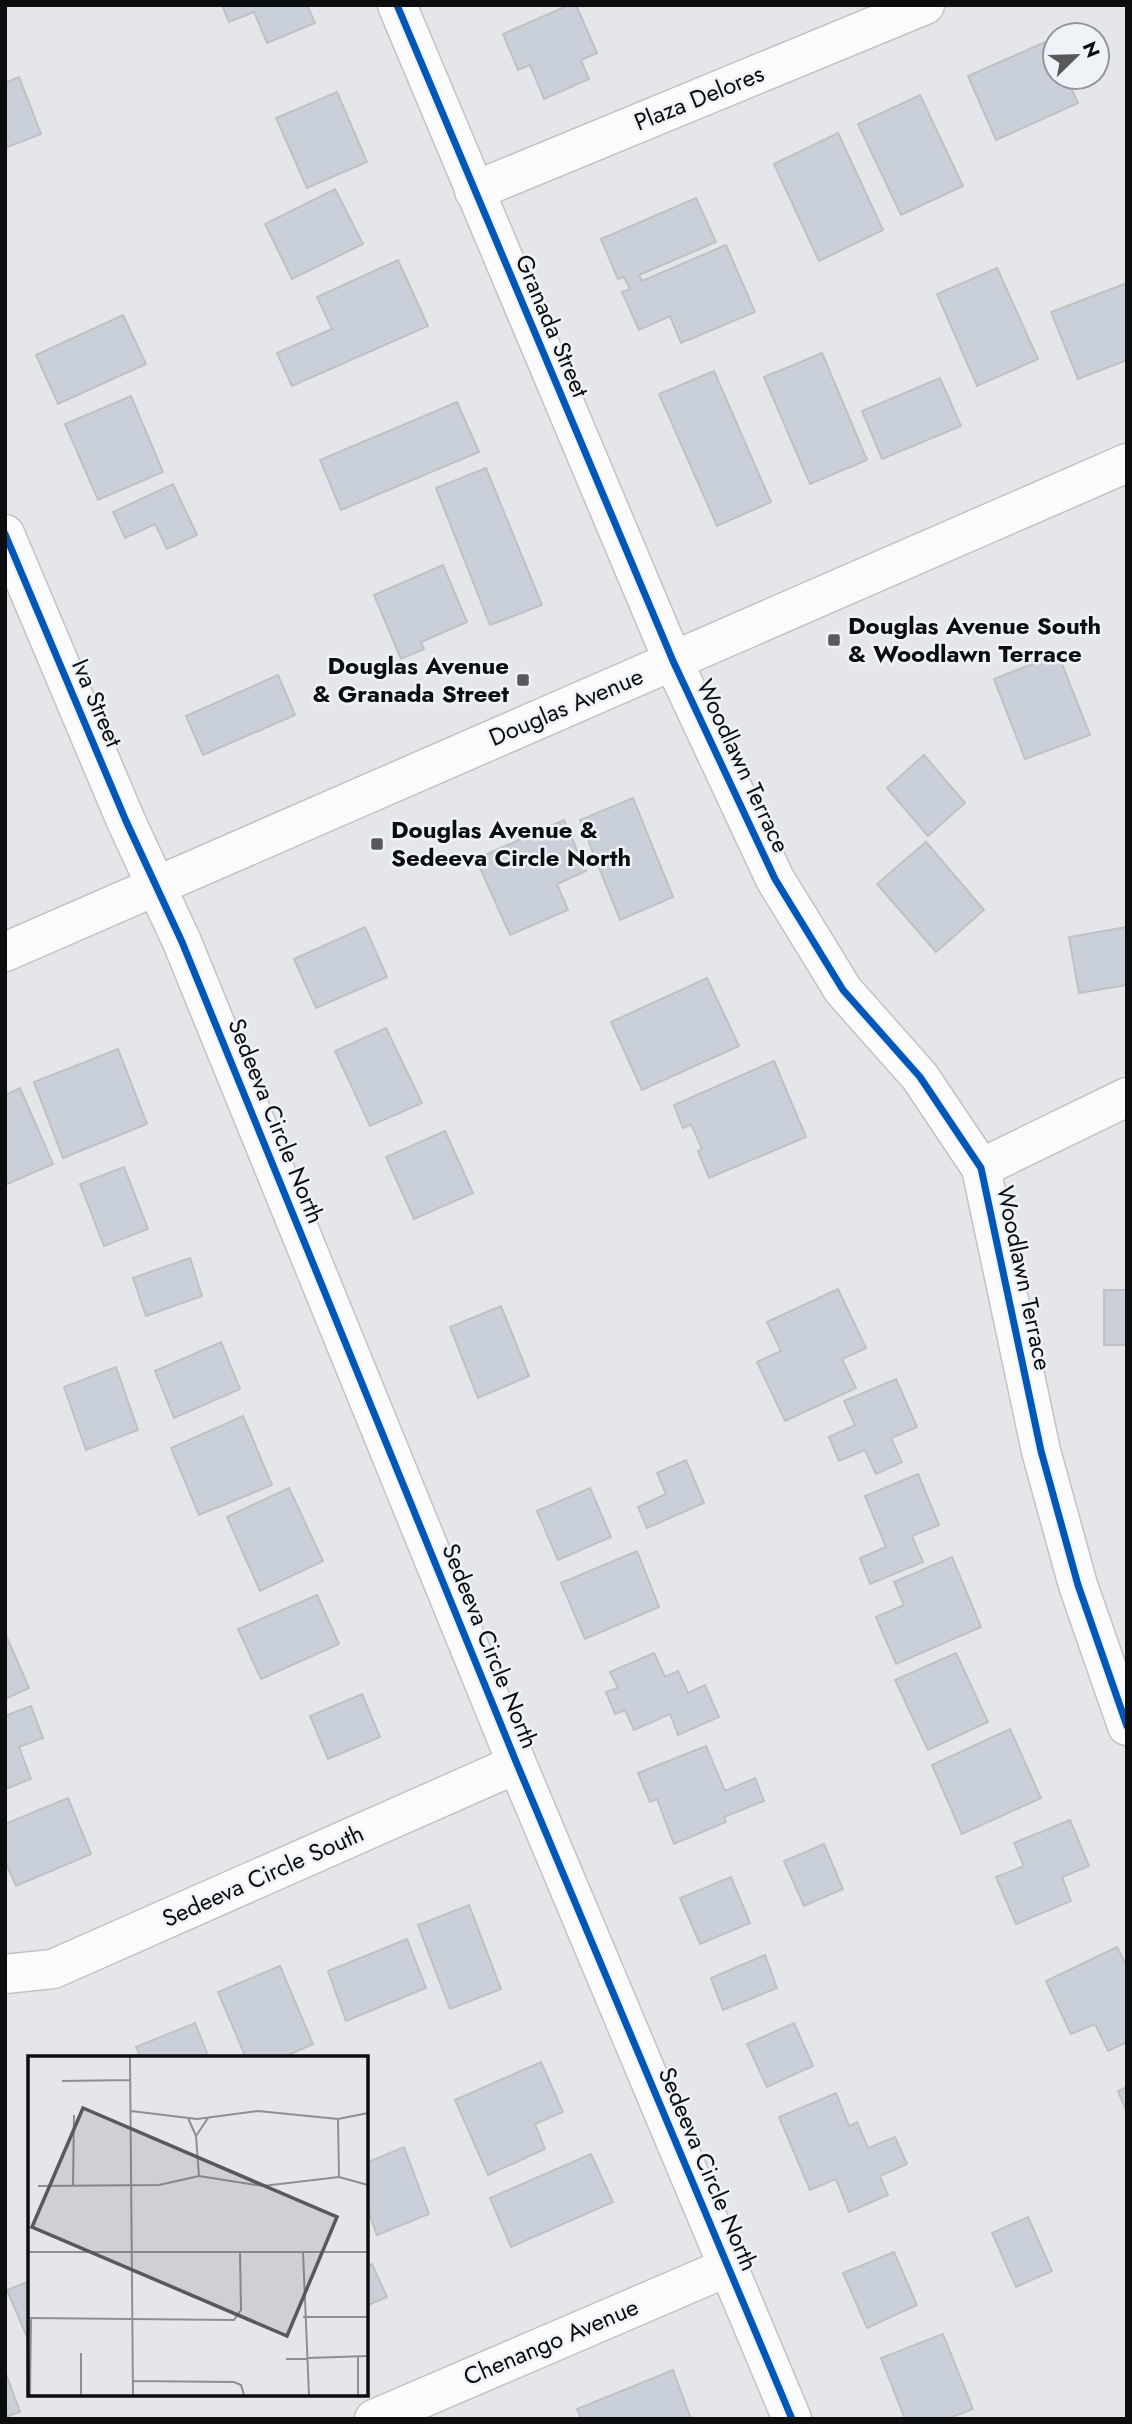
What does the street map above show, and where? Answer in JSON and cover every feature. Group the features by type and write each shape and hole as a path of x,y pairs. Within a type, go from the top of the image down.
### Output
{"street":[{"name":"Granada Street","path":"397,5 673,661"},
{"name":"Plaza Delores","path":"474,191 925,5"},
{"name":"Douglas Avenue","path":"5,952 1127,463"},
{"name":"Iva Street","path":"5,534 156,886"},
{"name":"Woodlawn Terrace","path":"673,661 775,879 788,901 843,990 920,1077 981,1168 1041,1451 1078,1585 1127,1726"},
{"name":"Sedeeva Circle North","path":"156,886 187,955 517,1764 792,2419"},
{"path":"981,1168 1127,1097"},
{"name":"Sedeeva Circle South","path":"5,1974 53,1969 517,1764"},
{"name":"Chenango Avenue","path":"374,2419 728,2267"}],"building":[{"path":"222,5 307,5 315,23 267,43 254,12 229,22"},
{"path":"569,5 576,5 597,53 581,60 589,79 544,99 530,65 518,70 503,34"},
{"path":"1041,44 1041,91 1072,91 1078,103 996,140 968,76"},
{"path":"19,77 41,134 5,148 5,83"},
{"path":"337,92 367,162 307,188 276,118"},
{"path":"920,95 963,186 901,215 858,124"},
{"path":"838,133 883,230 819,261 774,164"},
{"path":"335,189 363,244 292,279 265,224"},
{"path":"696,198 716,242 639,275 642,281 726,245 755,312 681,343 670,316 639,330 622,292 630,289 624,277 618,279 601,239"},
{"path":"398,260 428,326 292,386 277,353 332,329 317,297"},
{"path":"997,268 1038,359 977,386 937,294"},
{"path":"1127,283 1127,360 1078,379 1051,312"},
{"path":"123,315 146,364 58,404 36,355"},
{"path":"822,353 867,460 810,484 764,377"},
{"path":"714,371 771,502 717,526 659,394"},
{"path":"940,378 961,426 882,459 862,411"},
{"path":"131,396 163,472 98,500 65,424"},
{"path":"457,402 479,452 341,510 320,460"},
{"path":"486,468 542,605 490,625 436,488"},
{"path":"173,484 197,535 167,549 155,524 125,538 113,512"},
{"path":"443,565 467,622 421,642 424,649 401,659 374,595"},
{"path":"1058,654 1090,735 1025,759 994,679"},
{"path":"278,675 295,715 203,755 186,716"},
{"path":"924,755 965,803 928,836 887,788"},
{"path":"633,798 673,897 620,920 580,820"},
{"path":"564,820 586,871 557,884 568,910 510,935 476,859"},
{"path":"926,842 984,910 936,952 877,884"},
{"path":"365,927 387,977 316,1008 294,959"},
{"path":"1127,927 1127,985 1079,993 1069,937"},
{"path":"707,978 739,1046 642,1090 611,1022"},
{"path":"386,1028 422,1103 370,1126 335,1051"},
{"path":"118,1049 147,1124 63,1158 34,1082"},
{"path":"774,1061 806,1137 709,1178 698,1151 702,1149 691,1124 683,1128 674,1105"},
{"path":"20,1088 53,1164 5,1185 5,1095"},
{"path":"445,1131 473,1193 414,1219 386,1157"},
{"path":"124,1167 148,1229 104,1246 80,1184"},
{"path":"190,1258 202,1296 146,1316 133,1278"},
{"path":"838,1289 866,1348 842,1359 856,1388 785,1421 757,1362 781,1351 767,1322"},
{"path":"1104,1290 1127,1290 1127,1345 1104,1345"},
{"path":"501,1306 529,1376 478,1398 450,1327"},
{"path":"221,1342 240,1389 174,1418 155,1371"},
{"path":"116,1367 138,1430 86,1450 64,1387"},
{"path":"896,1379 917,1427 891,1438 902,1462 876,1474 865,1450 839,1461 829,1437 855,1425 844,1401"},
{"path":"243,1416 272,1485 199,1515 171,1448"},
{"path":"686,1460 704,1503 647,1528 638,1507 666,1494 657,1473"},
{"path":"918,1474 939,1525 912,1536 923,1562 870,1584 860,1558 886,1547 865,1496"},
{"path":"289,1488 323,1561 260,1591 227,1517"},
{"path":"590,1488 611,1537 558,1560 537,1511"},
{"path":"637,1551 659,1607 585,1639 561,1583"},
{"path":"952,1557 981,1627 896,1664 876,1617 904,1605 894,1582"},
{"path":"317,1595 339,1644 261,1679 238,1629"},
{"path":"5,1633 29,1688 5,1699"},
{"path":"654,1653 665,1677 678,1671 688,1693 705,1685 719,1717 678,1735 670,1714 634,1730 625,1710 615,1714 606,1692 618,1688 610,1672"},
{"path":"956,1653 988,1722 928,1750 895,1680"},
{"path":"362,1694 380,1737 328,1759 310,1716"},
{"path":"31,1706 43,1738 19,1747 31,1779 5,1789 5,1716"},
{"path":"1010,1729 1041,1798 962,1834 932,1765"},
{"path":"706,1746 725,1791 755,1778 764,1801 724,1817 726,1822 674,1844 657,1799 650,1802 638,1773"},
{"path":"68,1798 91,1854 16,1886 5,1861 5,1824"},
{"path":"1070,1820 1089,1866 1062,1877 1071,1901 1016,1924 996,1877 1024,1866 1014,1843"},
{"path":"824,1844 843,1889 804,1906 784,1861"},
{"path":"731,1877 750,1923 700,1944 680,1898"},
{"path":"469,1905 501,1989 450,2009 418,1925"},
{"path":"407,1939 426,1988 346,2021 328,1971"},
{"path":"1117,1947 1127,1967 1127,2042 1108,2051 1095,2024 1071,2034 1046,1981"},
{"path":"765,1955 777,1988 723,2010 711,1978"},
{"path":"280,1966 313,2044 286,2056 245,2056 218,1992"},
{"path":"195,2023 208,2056 140,2056 136,2047"},
{"path":"794,2023 813,2066 767,2087 747,2044"},
{"path":"541,2062 563,2112 535,2124 545,2149 488,2175 455,2100"},
{"path":"1127,2087 1127,2113 1118,2091"},
{"path":"836,2093 849,2126 857,2122 868,2148 895,2137 907,2164 880,2176 888,2195 849,2212 836,2179 810,2190 779,2117"},
{"path":"404,2147 429,2214 377,2235 368,2211 368,2162"},
{"path":"591,2154 613,2202 511,2247 490,2198"},
{"path":"1028,2217 1052,2271 1016,2287 992,2233"},
{"path":"894,2252 917,2305 867,2328 843,2273"},
{"path":"372,2264 387,2297 368,2305 368,2266"},
{"path":"28,2282 28,2339 7,2290"},
{"path":"943,2334 973,2409 947,2419 905,2419 881,2358"},
{"path":"673,2370 691,2419 581,2419 577,2409"},
{"path":"5,2371 20,2412 5,2417"}],"cycle path":[{"path":"397,5 673,661 775,879 843,990 920,1077 981,1168 1041,1451 1078,1585 1127,1726"},
{"path":"5,534 126,821 182,942 517,1764 792,2419"}],"place":[{"name":"Douglas Avenue South & Woodlawn Terrace","path":"834,640"},
{"name":"Douglas Avenue & Granada Street","path":"523,680"},
{"name":"Douglas Avenue & Sedeeva Circle North","path":"377,844"}]}
